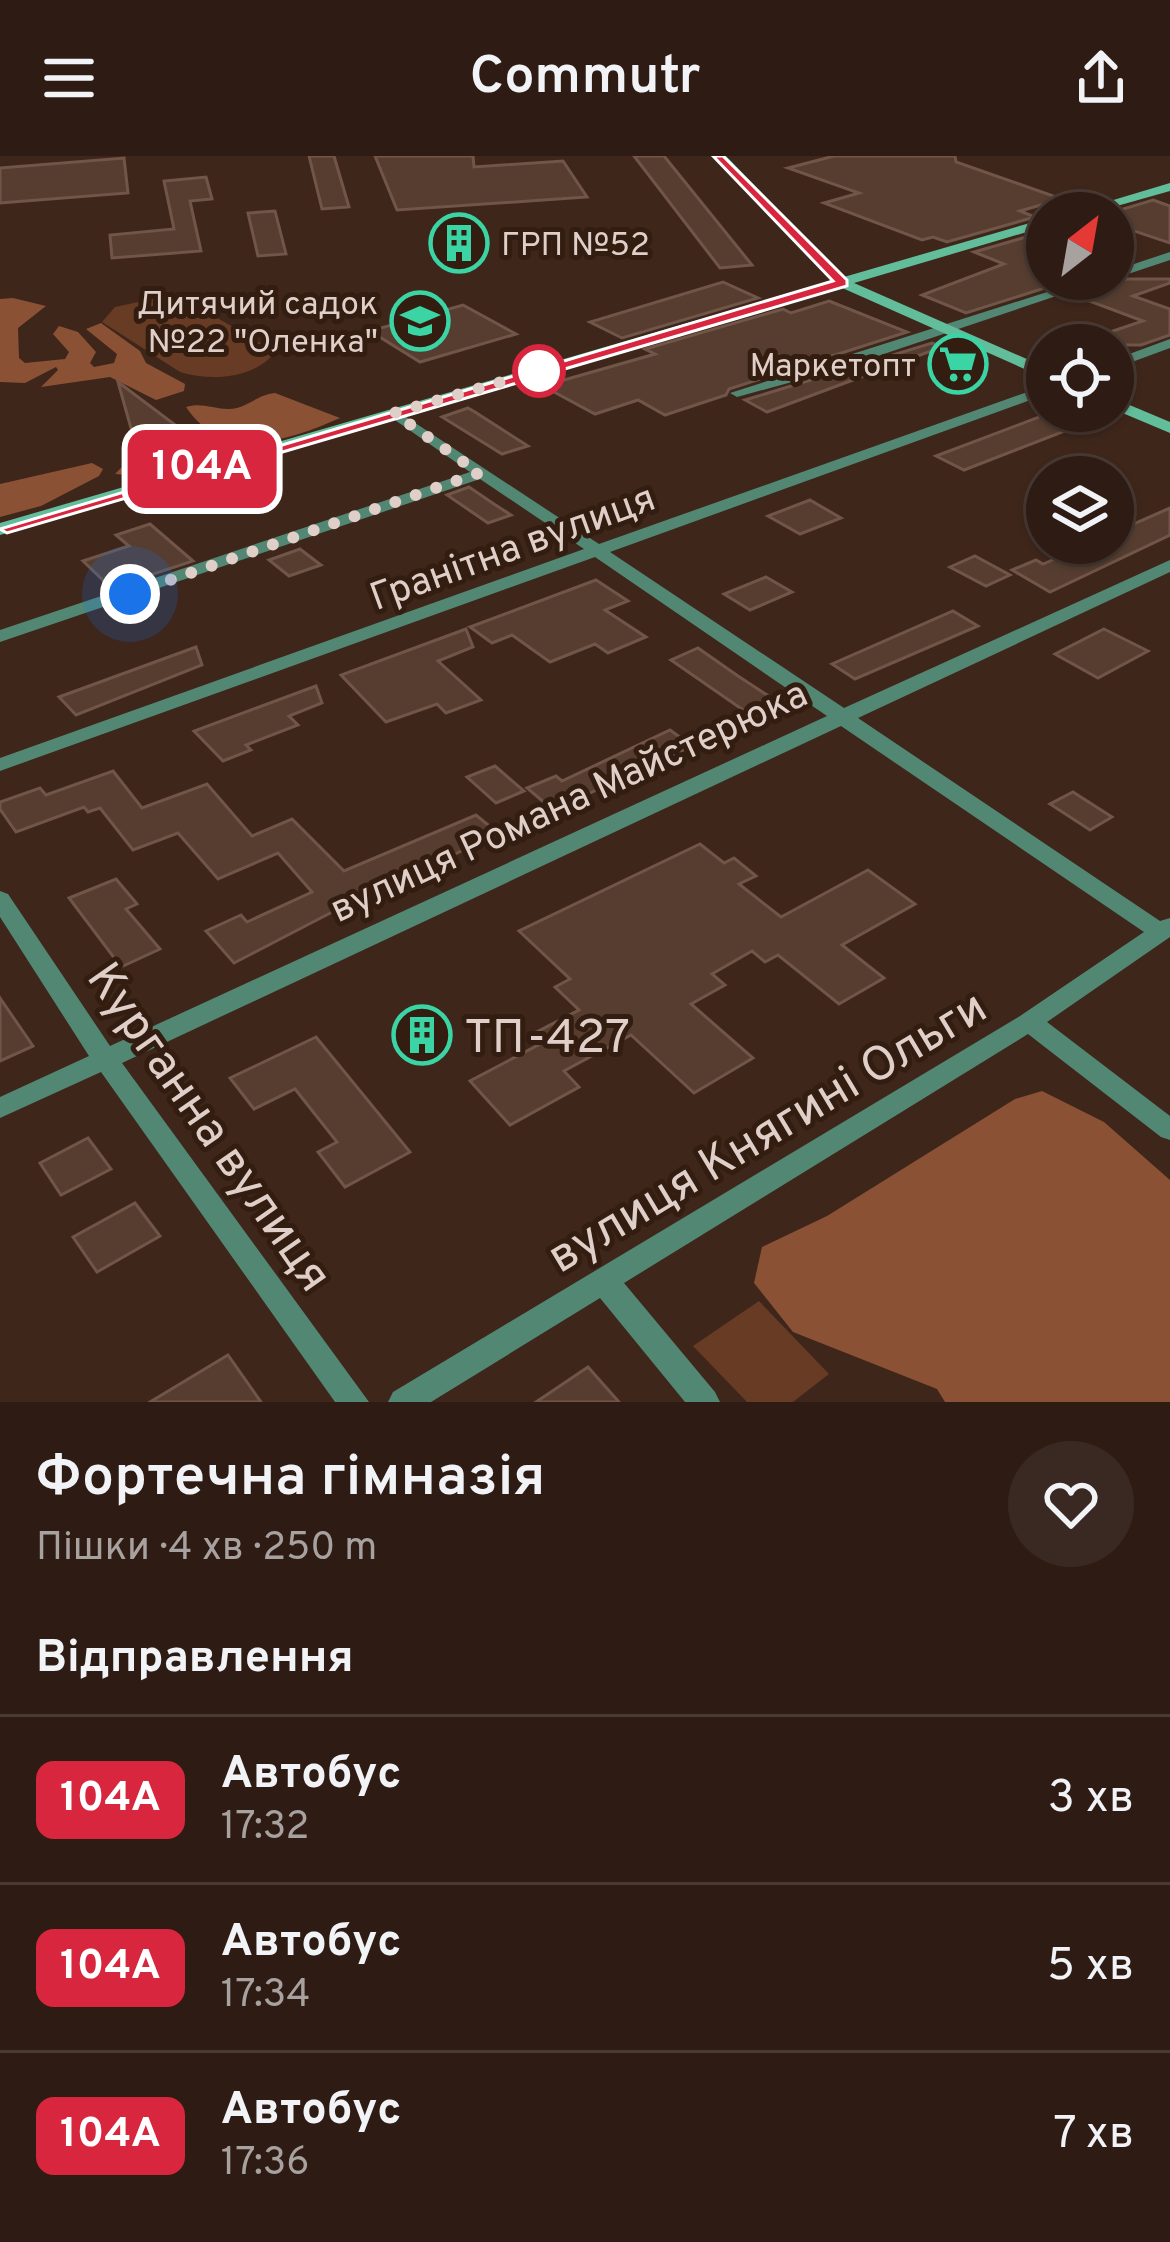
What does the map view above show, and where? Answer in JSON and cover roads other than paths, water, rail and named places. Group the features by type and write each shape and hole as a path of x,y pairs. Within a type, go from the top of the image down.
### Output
{"street":[{"path":"718,156 842,283 1026,365"},
{"path":"1134,197 1170,187"},
{"path":"0,529 1026,228"},
{"path":"1134,268 1170,256"},
{"path":"737,393 1038,300"},
{"path":"1134,356 1170,343"},
{"name":"Гранітна вулиця","path":"0,765 1026,397"},
{"path":"1134,412 1170,428"},
{"path":"394,413 1165,929"},
{"path":"0,636 479,473"},
{"name":"вулиця Романа Майстерюка","path":"0,1108 1170,565"},
{"name":"Курганна вулиця","path":"0,899 105,1059 352,1402"},
{"name":"вулиця Княгині Ольги","path":"404,1402 1029,1022 1165,929"},
{"path":"1029,1022 1170,1130"},
{"path":"604,1282 704,1402"}],"place":[{"name":"ГРП №52","path":"459,243"},
{"name":"Дитячий садок №22 \"Оленка\"","path":"420,321"},
{"name":"Маркетопт","path":"958,364"},
{"name":"ТП-427","path":"422,1035"}]}
